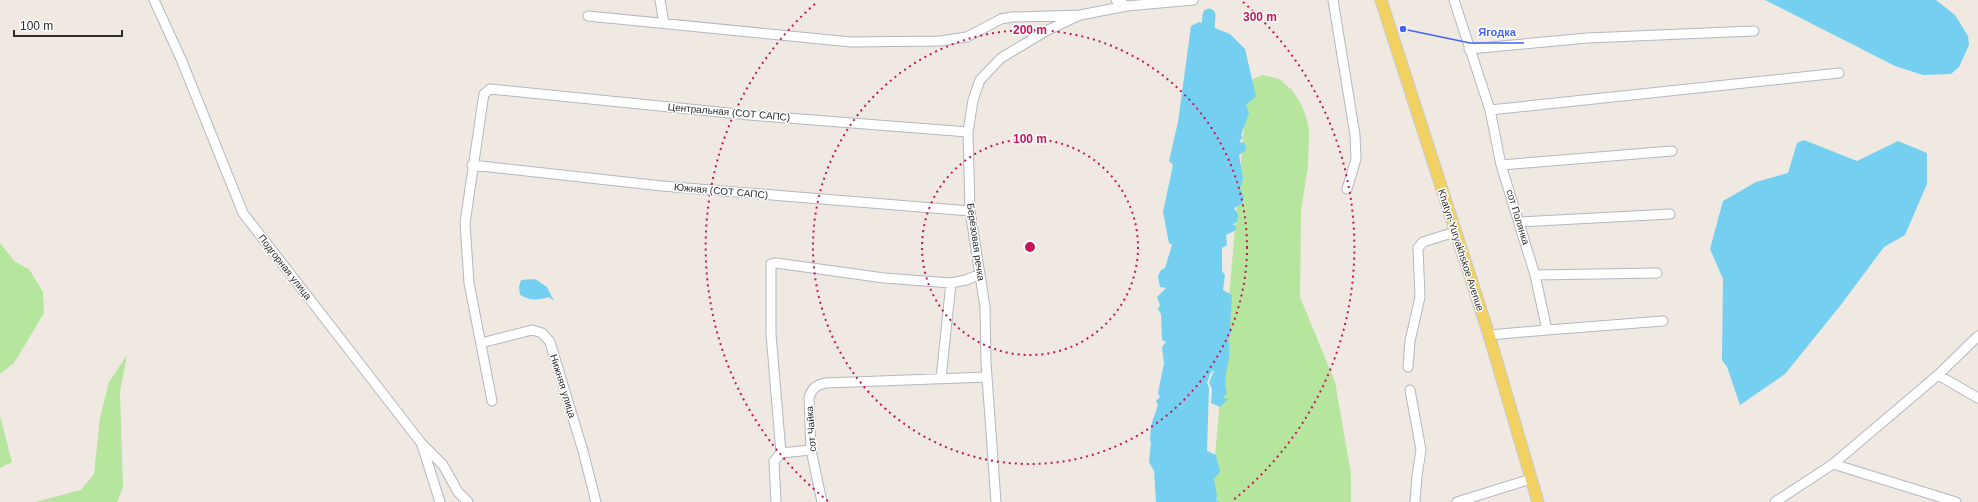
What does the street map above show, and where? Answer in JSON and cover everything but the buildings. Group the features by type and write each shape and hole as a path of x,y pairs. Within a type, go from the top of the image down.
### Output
{"main road":[{"name":"Khatyn-Yuryakhskoe Avenue","path":"1384,0 1538,502"}],"street":[{"name":"Подгорная улица","path":"154,0 181,59 243,213 422,444 443,465 458,492 468,502"},
{"path":"660,0 664,23"},
{"path":"1116,0 1127,6"},
{"path":"588,16 851,42 940,41 967,37 1001,19 1012,17 1080,15 1127,6 1193,0"},
{"path":"1333,0 1355,135 1356,159 1347,189"},
{"name":"сот Полянка","path":"1454,0 1490,110 1501,165 1520,222 1547,330"},
{"name":"Берёзовая речка","path":"996,502 987,377 985,308 970,211 968,132 973,100 980,80 1001,58 1046,31 1080,15"},
{"path":"1469,49 1587,38 1754,31"},
{"path":"1490,110 1839,73"},
{"name":"Центральная (СОТ САПС)","path":"472,165 482,100 484,94 490,89 749,115 968,132"},
{"path":"1501,165 1672,151"},
{"path":"472,165 465,223 469,283 492,401"},
{"name":"Южная (СОТ САПС)","path":"472,165 662,186 970,211"},
{"path":"1520,222 1670,214"},
{"path":"1408,367 1410,341 1420,297 1418,248 1423,242 1456,232"},
{"path":"781,453 771,334 771,264 776,263 884,278 951,283 966,280 980,274"},
{"path":"1534,276 1657,273"},
{"path":"951,283 941,378 987,377"},
{"path":"1488,335 1663,321"},
{"name":"Нижняя улица","path":"481,343 532,330 542,333 550,342 596,502"},
{"path":"1775,502 1833,464 1938,376 1978,336"},
{"path":"1938,376 1978,398"},
{"name":"сот Чайка","path":"822,502 812,450 809,398 811,390 816,385 826,382 843,383 941,378"},
{"path":"1410,390 1421,450 1417,476 1416,502"},
{"path":"422,444 440,502"},
{"path":"776,502 774,461 781,453 812,450"},
{"path":"1833,464 1956,502"},
{"path":"1457,502 1531,479"}],"green space":[{"path":"1263,75 1279,79 1292,90 1300,102 1306,116 1309,131 1308,165 1301,211 1300,297 1335,382 1351,474 1351,502 1211,502 1248,81"},
{"path":"0,243 15,262 29,269 43,292 44,313 14,363 0,374"},
{"path":"127,355 120,392 123,488 117,502 35,502 81,490 94,474 100,418 109,382"},
{"path":"0,416 12,462 0,468"}],"water":[{"path":"1765,0 1936,0 1955,15 1968,36 1969,45 1959,67 1951,74 1923,75 1895,66"},
{"path":"1199,22 1230,34 1245,49 1256,96 1246,105 1249,113 1241,135 1243,137 1239,142 1245,143 1246,150 1239,155 1243,179 1240,188 1244,197 1242,204 1234,208 1238,214 1237,222 1233,224 1236,226 1236,230 1226,235 1227,245 1222,248 1222,271 1225,275 1223,290 1232,295 1230,328 1232,330 1228,340 1230,352 1225,380 1227,393 1223,398 1228,399 1220,407 1211,403 1212,389 1209,383 1214,370 1211,372 1207,383 1209,388 1207,451 1216,455 1220,472 1214,479 1217,496 1216,500 1220,502 1156,502 1154,471 1149,462 1150,440 1151,425 1158,405 1156,401 1160,397 1158,393 1164,363 1162,347 1166,342 1162,340 1161,314 1158,309 1160,305 1157,297 1166,288 1160,287 1158,276 1161,270 1165,268 1172,245 1169,243 1163,212 1173,165 1169,161 1178,122 1191,26"},
{"path":"1804,140 1857,161 1898,141 1927,153 1927,184 1905,235 1884,247 1840,306 1785,374 1740,405 1727,367 1722,360 1723,279 1710,249 1723,201 1756,182 1788,173 1797,143"},
{"path":"535,279 547,287 554,301 549,297 534,299 520,295 519,287 521,280"}],"waterway":[{"path":"1207,43 1209,15"}],"place":[{"name":"Ягодка","path":"1403,29"}]}
